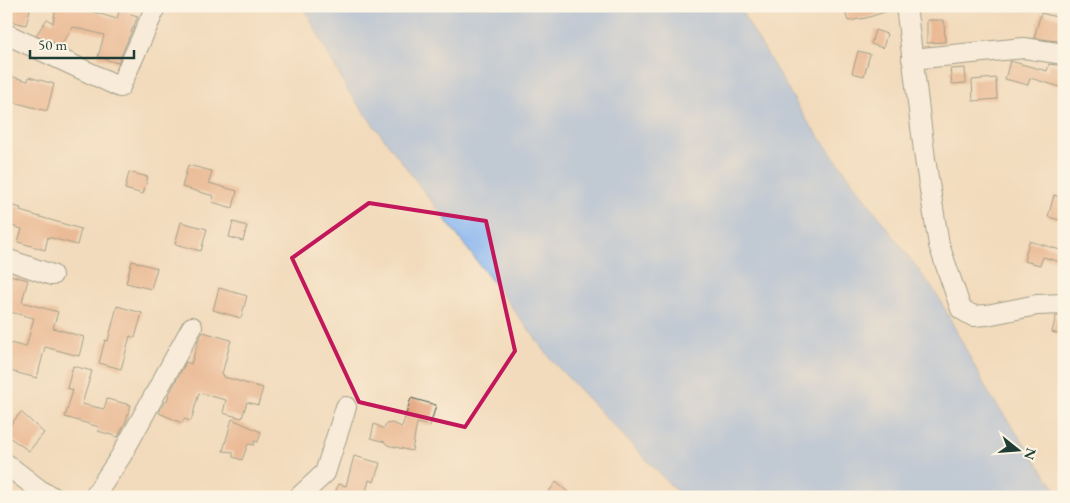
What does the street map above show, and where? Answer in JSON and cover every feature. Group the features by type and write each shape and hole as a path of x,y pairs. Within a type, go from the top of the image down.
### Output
{"street":[{"path":"906,6 925,159 939,245 961,309 973,316 1037,305 1064,304"},
{"path":"6,34 120,87 153,13"},
{"path":"912,59 1024,48 1064,54"},
{"path":"6,259 52,276"},
{"path":"94,497 121,456 192,327"},
{"path":"299,497 325,473 346,407"},
{"path":"6,464 42,492 53,497"}],"highlighted area":[{"path":"369,203 486,221 515,351 465,427 359,402 292,258"}],"water":[{"path":"303,6 738,6 805,118 938,296 988,392 1061,497 682,497 554,363 348,91"}],"building":[{"path":"6,6 31,6 26,25 6,20"},
{"path":"56,6 83,9 117,19 119,11 138,16 118,63 98,57 104,35 73,27 60,46 36,35 47,19 53,23"},
{"path":"843,6 894,6 894,9 866,18 848,21"},
{"path":"1041,13 1064,19 1064,42 1034,38"},
{"path":"927,20 944,20 945,42 927,43"},
{"path":"875,30 887,34 883,48 871,44"},
{"path":"858,51 870,54 864,76 852,73"},
{"path":"1010,61 1047,71 1049,64 1064,66 1064,88 1030,78 1028,85 1005,79"},
{"path":"965,68 966,83 952,84 950,69"},
{"path":"6,75 28,81 29,77 54,84 47,111 6,100"},
{"path":"996,78 997,99 973,101 972,80"},
{"path":"188,165 212,171 209,183 237,191 233,208 212,202 214,196 182,187"},
{"path":"129,172 148,177 143,194 125,189"},
{"path":"1054,195 1064,198 1064,221 1048,217"},
{"path":"6,204 21,208 20,211 81,229 77,245 48,237 45,250 18,242 22,229 6,224"},
{"path":"181,222 207,229 201,251 175,244"},
{"path":"233,222 247,226 243,241 229,237"},
{"path":"1029,241 1064,251 1064,263 1043,257 1040,265 1024,261"},
{"path":"132,261 157,268 151,289 126,283"},
{"path":"6,274 28,280 22,302 58,312 53,328 84,337 79,356 45,347 37,378 6,370 6,342 26,347 34,318 6,311"},
{"path":"219,288 247,296 241,318 213,310"},
{"path":"117,306 142,313 135,338 130,336 121,369 99,363 105,340 108,341"},
{"path":"1056,316 1064,316 1064,336 1052,332"},
{"path":"203,332 231,340 222,374 224,377 263,388 258,405 247,402 242,418 223,413 226,400 199,393 191,421 184,419 182,423 159,413 186,362 191,364 198,341"},
{"path":"73,366 92,371 82,404 104,409 107,399 131,405 118,437 98,431 99,427 65,417 73,390 67,388"},
{"path":"411,398 436,405 430,426 417,423 412,451 387,445 385,442 371,438 374,424 384,429 386,424 392,423 402,427"},
{"path":"21,412 44,433 29,451 6,435 6,430"},
{"path":"232,419 261,432 258,442 254,441 254,445 248,444 242,460 233,457 233,452 223,451"},
{"path":"354,456 380,463 374,482 369,480 366,492 372,493 371,497 334,497 338,484 346,486"},
{"path":"556,482 574,497 545,497"}]}
